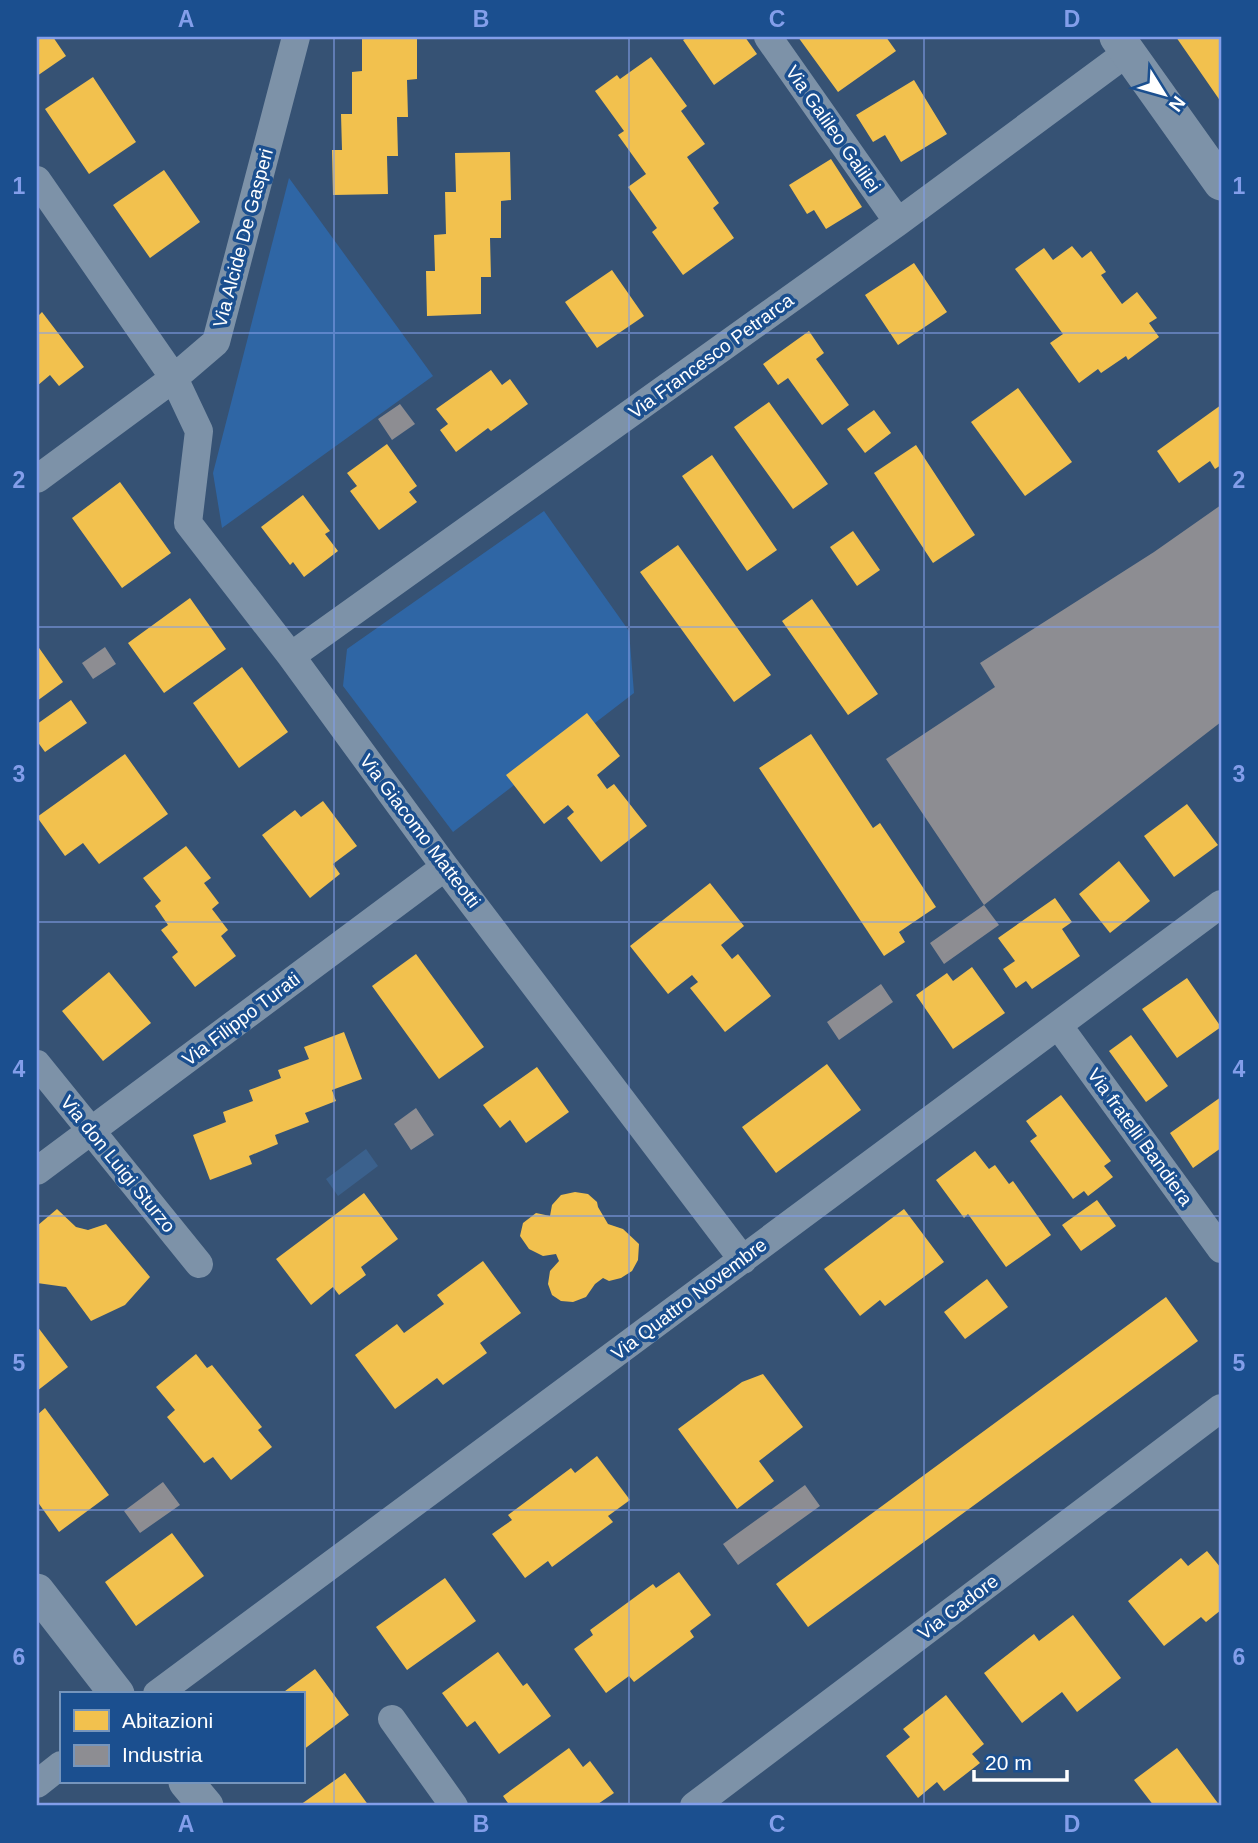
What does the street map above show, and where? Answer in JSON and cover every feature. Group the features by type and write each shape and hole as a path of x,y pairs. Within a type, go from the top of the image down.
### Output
{"street":[{"name":"Via Alcide De Gasperi","path":"37,479 174,378 216,342 296,37"},
{"name":"Via Galileo Galilei","path":"768,37 898,222"},
{"name":"Via Francesco Petrarca","path":"291,656 898,222 1122,44"},
{"path":"1122,44 1221,183"},
{"name":"Via Giacomo Matteotti","path":"37,180 174,378 199,431 188,523 291,656 445,867 743,1260"},
{"name":"Via Filippo Turati","path":"37,1171 445,867"},
{"name":"Via Quattro Novembre","path":"160,1692 1221,904"},
{"name":"Via fratelli Bandiera","path":"1058,1025 1221,1249"},
{"name":"Via don Luigi Sturzo","path":"37,1064 200,1264"},
{"name":"Via Cadore","path":"694,1806 1221,1408"},
{"path":"37,1591 115,1692"},
{"path":"392,1719 454,1806"},
{"path":"37,1784 60,1766"},
{"path":"188,1784 206,1806"}],"shaded area":[{"path":"289,178 433,376 222,528 213,473"},
{"path":"544,511 629,631 634,693 453,832 343,686 347,649"},
{"path":"366,1149 378,1166 338,1196 326,1179"}],"building: Abitazioni":[{"path":"37,37 53,37 66,56 37,76"},
{"path":"362,37 417,37 417,79 407,80 408,117 397,117 398,156 387,156 388,194 333,195 332,150 342,150 341,114 352,114 352,72 362,71"},
{"path":"688,37 745,37 757,54 714,85 683,40"},
{"path":"798,37 886,37 896,51 838,92"},
{"path":"1176,37 1221,37 1221,102"},
{"path":"651,57 687,106 681,111 705,144 687,157 719,203 713,208 734,238 683,275 652,232 657,228 628,187 646,174 618,135 624,131 595,91 617,75 620,79"},
{"path":"93,77 136,142 89,174 45,109"},
{"path":"914,80 947,134 901,162 885,135 873,142 856,115"},
{"path":"510,152 511,200 501,201 501,238 490,238 491,277 481,277 481,314 427,316 426,271 435,271 434,235 446,234 445,192 456,192 455,153"},
{"path":"831,159 862,207 826,229 814,210 807,214 789,185"},
{"path":"164,170 200,222 150,258 113,205"},
{"path":"1072,246 1082,258 1091,251 1106,272 1101,275 1122,304 1137,292 1157,318 1149,323 1159,337 1128,360 1126,356 1101,373 1098,369 1079,383 1050,343 1063,334 1015,269 1044,248 1053,260"},
{"path":"914,263 947,312 898,345 865,295"},
{"path":"612,270 644,316 597,348 565,302"},
{"path":"42,312 84,367 59,386 50,375 37,386 37,317"},
{"path":"809,331 824,353 816,359 849,405 822,425 788,378 778,385 763,364"},
{"path":"491,370 502,385 510,379 528,404 491,431 488,428 456,452 440,430 448,424 436,409"},
{"path":"1018,388 1072,462 1025,496 971,422"},
{"path":"769,402 828,484 793,509 734,427"},
{"path":"1221,405 1221,465 1215,469 1210,461 1179,483 1157,451"},
{"path":"874,410 891,433 865,453 847,429"},
{"path":"387,444 417,486 409,492 417,502 379,530 350,491 357,486 347,473"},
{"path":"916,445 975,535 933,563 874,473"},
{"path":"712,455 777,550 747,571 682,476"},
{"path":"120,482 171,553 122,588 72,518"},
{"path":"303,495 330,531 325,534 338,551 304,577 293,562 290,565 261,527"},
{"path":"853,531 880,570 857,586 830,547"},
{"path":"678,545 771,675 734,702 640,572"},
{"path":"190,598 226,649 164,693 128,643"},
{"path":"812,599 878,694 848,715 782,621"},
{"path":"37,645 63,682 37,701"},
{"path":"242,667 288,732 239,768 193,703"},
{"path":"71,700 87,723 45,752 37,741 37,724"},
{"path":"587,713 620,756 597,775 607,789 614,784 647,826 601,862 567,818 574,812 568,805 544,824 506,775"},
{"path":"811,734 873,828 880,823 936,907 899,932 905,942 884,956 759,768"},
{"path":"125,754 168,814 99,864 83,843 65,856 37,817"},
{"path":"323,801 357,846 333,864 340,874 310,898 262,835 295,810 301,817"},
{"path":"1187,804 1218,845 1174,877 1144,836"},
{"path":"186,846 211,878 204,883 219,903 212,909 228,930 221,936 236,956 195,987 172,957 178,952 161,930 168,925 155,906 161,901 143,878"},
{"path":"1119,861 1150,901 1110,933 1079,894"},
{"path":"710,883 744,926 721,945 732,959 738,954 771,996 725,1032 690,988 698,982 692,975 668,994 630,946"},
{"path":"1055,898 1072,922 1062,929 1080,956 1032,989 1026,981 1016,988 1003,969 1015,961 998,938"},
{"path":"416,954 484,1047 439,1079 372,986"},
{"path":"972,967 1005,1013 953,1049 916,995 947,973 953,981"},
{"path":"109,972 151,1023 103,1061 62,1011"},
{"path":"1187,978 1221,1027 1177,1058 1142,1009"},
{"path":"344,1032 362,1079 332,1090 336,1101 305,1113 309,1122 275,1135 278,1144 249,1156 252,1164 210,1180 193,1135 226,1122 223,1112 253,1101 249,1090 281,1078 278,1070 309,1059 304,1047"},
{"path":"1131,1035 1168,1086 1146,1102 1109,1051"},
{"path":"827,1064 861,1110 776,1173 742,1127"},
{"path":"537,1067 569,1112 526,1143 510,1120 500,1128 483,1105"},
{"path":"1061,1095 1111,1161 1104,1166 1113,1177 1088,1196 1084,1191 1073,1199 1030,1141 1037,1136 1026,1121"},
{"path":"1221,1097 1221,1148 1193,1168 1170,1133"},
{"path":"975,1151 989,1169 995,1165 1009,1184 1013,1181 1051,1235 1006,1267 968,1214 964,1218 936,1180"},
{"path":"575,1192 588,1194 597,1202 608,1224 623,1229 639,1244 638,1260 632,1271 609,1281 603,1278 586,1297 573,1302 561,1301 552,1295 548,1284 550,1271 559,1261 556,1254 543,1256 529,1249 520,1236 523,1223 536,1213 550,1216 552,1205 561,1195"},
{"path":"364,1193 398,1239 361,1267 366,1275 339,1295 333,1287 311,1305 276,1259"},
{"path":"1097,1200 1116,1226 1081,1251 1062,1225"},
{"path":"57,1209 76,1227 88,1230 106,1224 150,1277 125,1305 91,1321 66,1287 37,1283 37,1226"},
{"path":"904,1209 944,1262 885,1306 880,1300 860,1316 824,1269"},
{"path":"483,1261 521,1313 480,1343 487,1353 443,1385 437,1378 395,1409 355,1355 397,1324 404,1333 444,1304 437,1295"},
{"path":"987,1279 1008,1307 965,1339 944,1312"},
{"path":"1166,1297 1198,1341 808,1627 776,1584"},
{"path":"37,1326 68,1367 37,1391"},
{"path":"196,1354 207,1368 212,1365 262,1427 258,1430 272,1447 231,1480 213,1457 204,1463 167,1417 175,1410 156,1387"},
{"path":"763,1374 803,1427 759,1461 774,1481 737,1509 678,1429 742,1382"},
{"path":"45,1408 109,1495 59,1532 37,1501 37,1415"},
{"path":"597,1456 630,1500 608,1516 613,1522 552,1567 548,1561 525,1578 492,1534 512,1520 508,1515 571,1468 575,1473"},
{"path":"172,1533 204,1576 136,1626 105,1582"},
{"path":"1207,1551 1221,1568 1221,1610 1206,1622 1201,1617 1164,1646 1128,1601 1181,1558 1188,1566"},
{"path":"679,1572 711,1615 690,1631 694,1637 634,1682 629,1676 606,1693 574,1649 593,1635 590,1630 653,1584 656,1588"},
{"path":"445,1578 476,1621 407,1670 376,1627"},
{"path":"1073,1615 1121,1678 1077,1712 1062,1692 1022,1723 984,1673 1034,1634 1039,1641"},
{"path":"498,1652 523,1686 527,1683 551,1716 499,1754 475,1721 467,1727 442,1693"},
{"path":"315,1669 349,1715 304,1749 304,1692 284,1692"},
{"path":"946,1695 984,1744 972,1754 980,1763 944,1791 937,1782 918,1798 886,1756 910,1737 903,1729"},
{"path":"569,1748 583,1767 590,1761 614,1793 595,1806 510,1806 503,1796"},
{"path":"1177,1748 1220,1806 1154,1806 1134,1780"},
{"path":"345,1773 369,1806 300,1805"}],"building: Industria":[{"path":"400,404 415,424 392,440 378,419"},
{"path":"1221,505 1221,722 984,905 886,759 995,687 980,663 1154,552"},
{"path":"105,647 116,664 93,679 82,663"},
{"path":"984,905 999,925 944,964 930,943"},
{"path":"881,984 893,1002 839,1040 827,1022"},
{"path":"416,1108 434,1135 411,1150 394,1124"},
{"path":"163,1482 180,1505 140,1533 124,1511"},
{"path":"805,1485 820,1506 738,1565 723,1544"}]}
